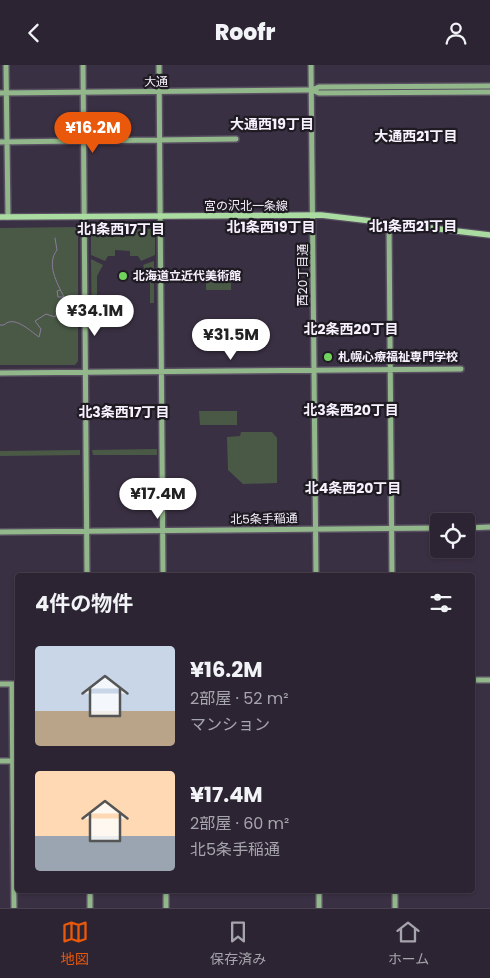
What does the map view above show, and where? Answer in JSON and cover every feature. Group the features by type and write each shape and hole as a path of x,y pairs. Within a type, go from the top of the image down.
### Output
{"main road":[{"name":"宮の沢北一条線","path":"0,217 313,215 490,235"}],"street":[{"path":"6,65 8,217"},
{"path":"83,65 87,573"},
{"path":"159,65 163,573"},
{"name":"西20丁目通","path":"312,65 316,573"},
{"name":"大通","path":"0,93 490,86"},
{"name":"大通","path":"312,90 319,93 490,92"},
{"path":"0,142 236,139"},
{"path":"389,223 392,573"},
{"path":"0,373 461,369"},
{"path":"475,528 490,527"},
{"name":"北5条手稲通","path":"0,532 430,528"},
{"path":"475,680 490,680"},
{"path":"0,685 15,684 14,908"},
{"path":"0,761 15,761"},
{"path":"90,893 90,908"},
{"path":"166,893 166,908"},
{"path":"319,893 319,908"},
{"path":"395,893 395,908"}],"green space":[{"path":"78,227 78,361 75,365 0,365 0,228"},
{"path":"91,229 155,229 155,255 141,261 138,256 130,256 130,251 115,250 115,256 108,256 105,261 91,255"},
{"path":"91,259 103,265 97,276 97,300 93,302 100,310 100,314 119,327 92,328"},
{"path":"154,261 154,303 150,303 150,275 147,275 143,265"},
{"path":"206,273 231,273 231,290 206,290"},
{"path":"199,411 237,411 237,425 200,425"},
{"path":"241,432 272,432 277,438 277,483 243,484 228,470 227,437 240,436"},
{"path":"157,449 157,455 93,455 92,450"},
{"path":"80,450 80,455 0,456 0,451"}],"waterway":[{"path":"0,325 8,322 17,323 39,337 41,329 35,321 46,314 55,317 64,297 56,280 52,261 57,250 55,238"},
{"path":"60,290 57,291 58,297 64,297"}],"place":[{"name":"北海道立近代美術館","path":"123,276"},
{"name":"札幌心療福祉専門学校","path":"328,357"}],"district":[{"name":"大通西19丁目","path":"272,124"},
{"name":"大通西21丁目","path":"416,136"},
{"name":"北1条西21丁目","path":"413,226"},
{"name":"北1条西19丁目","path":"271,227"},
{"name":"北1条西17丁目","path":"121,229"},
{"name":"北2条西20丁目","path":"351,329"},
{"name":"北3条西20丁目","path":"351,410"},
{"name":"北3条西17丁目","path":"124,412"},
{"name":"北4条西20丁目","path":"353,488"}]}
